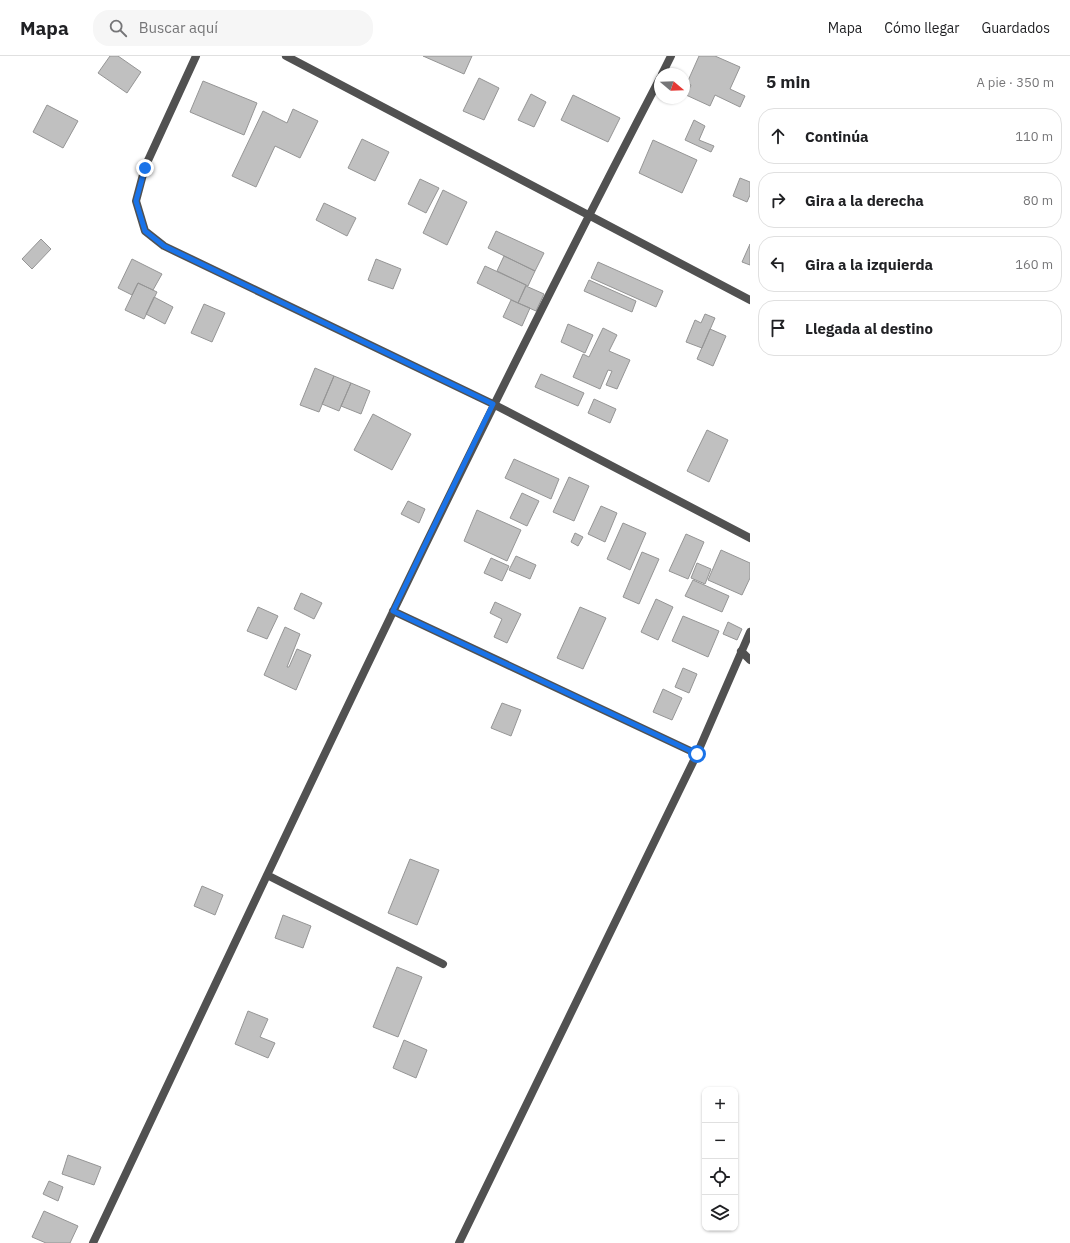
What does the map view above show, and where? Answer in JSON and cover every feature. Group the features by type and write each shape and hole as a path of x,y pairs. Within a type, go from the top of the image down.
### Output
{"street":[{"path":"196,56 145,168 136,201 145,231 164,246 493,404 750,538"},
{"path":"286,56 750,300"},
{"path":"665,68 671,56"},
{"path":"92,1243 493,404 588,215 654,89"},
{"path":"393,611 697,754"},
{"path":"459,1243 697,754 750,632"},
{"path":"741,651 750,660"},
{"path":"267,875 443,964"}],"building":[{"path":"110,56 118,56 141,72 127,93 98,73"},
{"path":"423,56 472,56 464,74"},
{"path":"699,56 715,56 740,67 730,89 745,96 740,107 715,95 710,106 690,97 690,76"},
{"path":"479,78 499,88 484,120 463,111"},
{"path":"203,81 257,103 244,135 190,112"},
{"path":"531,94 546,102 534,127 518,120"},
{"path":"573,95 620,118 608,142 561,120"},
{"path":"47,105 78,121 63,148 33,132"},
{"path":"293,109 318,121 300,158 275,146 256,187 232,176 263,111 287,123"},
{"path":"694,120 705,126 699,140 714,146 711,152 685,140"},
{"path":"362,139 389,152 375,181 348,168"},
{"path":"653,140 697,160 682,193 639,173"},
{"path":"740,178 750,182 750,195 747,202 733,196"},
{"path":"420,179 439,188 426,213 408,204"},
{"path":"443,190 467,202 447,245 423,233"},
{"path":"324,203 356,218 347,236 316,220"},
{"path":"496,231 544,253 535,271 488,248"},
{"path":"41,239 51,249 32,269 22,259"},
{"path":"750,244 750,265 742,262"},
{"path":"504,256 535,271 528,286 497,271"},
{"path":"132,259 162,274 153,290 138,283 132,295 118,288"},
{"path":"376,259 401,269 393,289 368,280"},
{"path":"598,262 663,291 656,307 591,278"},
{"path":"485,266 526,285 518,303 477,283"},
{"path":"589,280 636,301 632,312 584,291"},
{"path":"138,283 157,292 144,319 125,310"},
{"path":"526,286 544,294 536,311 518,303"},
{"path":"154,297 173,307 165,324 146,314"},
{"path":"511,300 530,308 522,326 503,317"},
{"path":"204,304 225,313 212,342 191,333"},
{"path":"705,314 715,318 702,348 686,342 695,320 701,323"},
{"path":"568,324 593,335 585,353 561,342"},
{"path":"603,328 617,335 609,351 630,360 617,389 606,385 612,371 608,370 600,389 573,377 583,354 589,357"},
{"path":"710,329 726,336 713,366 697,359"},
{"path":"315,368 334,376 319,412 300,405"},
{"path":"541,374 584,393 578,406 535,387"},
{"path":"334,376 351,383 339,411 322,404"},
{"path":"351,383 370,391 361,414 341,406"},
{"path":"594,399 616,409 610,423 588,413"},
{"path":"373,414 411,434 392,470 354,450"},
{"path":"707,430 728,440 709,482 687,471"},
{"path":"514,459 559,479 551,499 505,478"},
{"path":"569,477 589,486 574,521 553,512"},
{"path":"522,493 539,501 527,526 510,518"},
{"path":"408,501 425,509 419,523 401,514"},
{"path":"601,506 617,513 605,542 588,534"},
{"path":"477,510 521,530 507,561 464,541"},
{"path":"623,523 646,533 630,570 607,559"},
{"path":"575,533 583,537 578,546 571,542"},
{"path":"686,534 704,542 688,579 669,571"},
{"path":"721,550 750,563 750,578 742,595 708,580"},
{"path":"642,552 659,559 639,604 623,597"},
{"path":"516,556 536,565 530,579 509,570"},
{"path":"491,558 509,566 502,581 484,573"},
{"path":"697,563 711,569 705,584 691,578"},
{"path":"693,580 729,596 722,612 685,596"},
{"path":"301,593 322,603 314,619 294,609"},
{"path":"656,599 673,607 658,640 641,632"},
{"path":"495,602 521,614 507,643 494,637 502,619 490,613"},
{"path":"258,607 278,616 267,639 247,631"},
{"path":"580,607 606,618 583,669 557,658"},
{"path":"683,616 719,631 708,657 672,641"},
{"path":"728,622 742,629 737,640 723,634"},
{"path":"285,627 300,634 287,667 289,667 297,649 311,655 296,690 264,675"},
{"path":"683,668 697,674 689,693 675,687"},
{"path":"663,689 682,698 672,720 653,712"},
{"path":"502,703 521,710 511,736 491,728"},
{"path":"410,859 439,870 417,925 388,913"},
{"path":"202,886 223,895 215,915 194,906"},
{"path":"283,915 311,926 303,948 275,938"},
{"path":"397,967 422,977 398,1037 373,1027"},
{"path":"248,1011 268,1019 260,1037 275,1043 268,1058 235,1044"},
{"path":"404,1040 427,1050 416,1078 393,1068"},
{"path":"68,1155 101,1167 94,1185 62,1174"},
{"path":"49,1181 63,1187 58,1201 43,1194"},
{"path":"44,1211 78,1226 70,1243 46,1243 32,1237"}],"route":[{"path":"145,168 136,201 145,231 164,246 493,404 393,611 697,754"}]}
